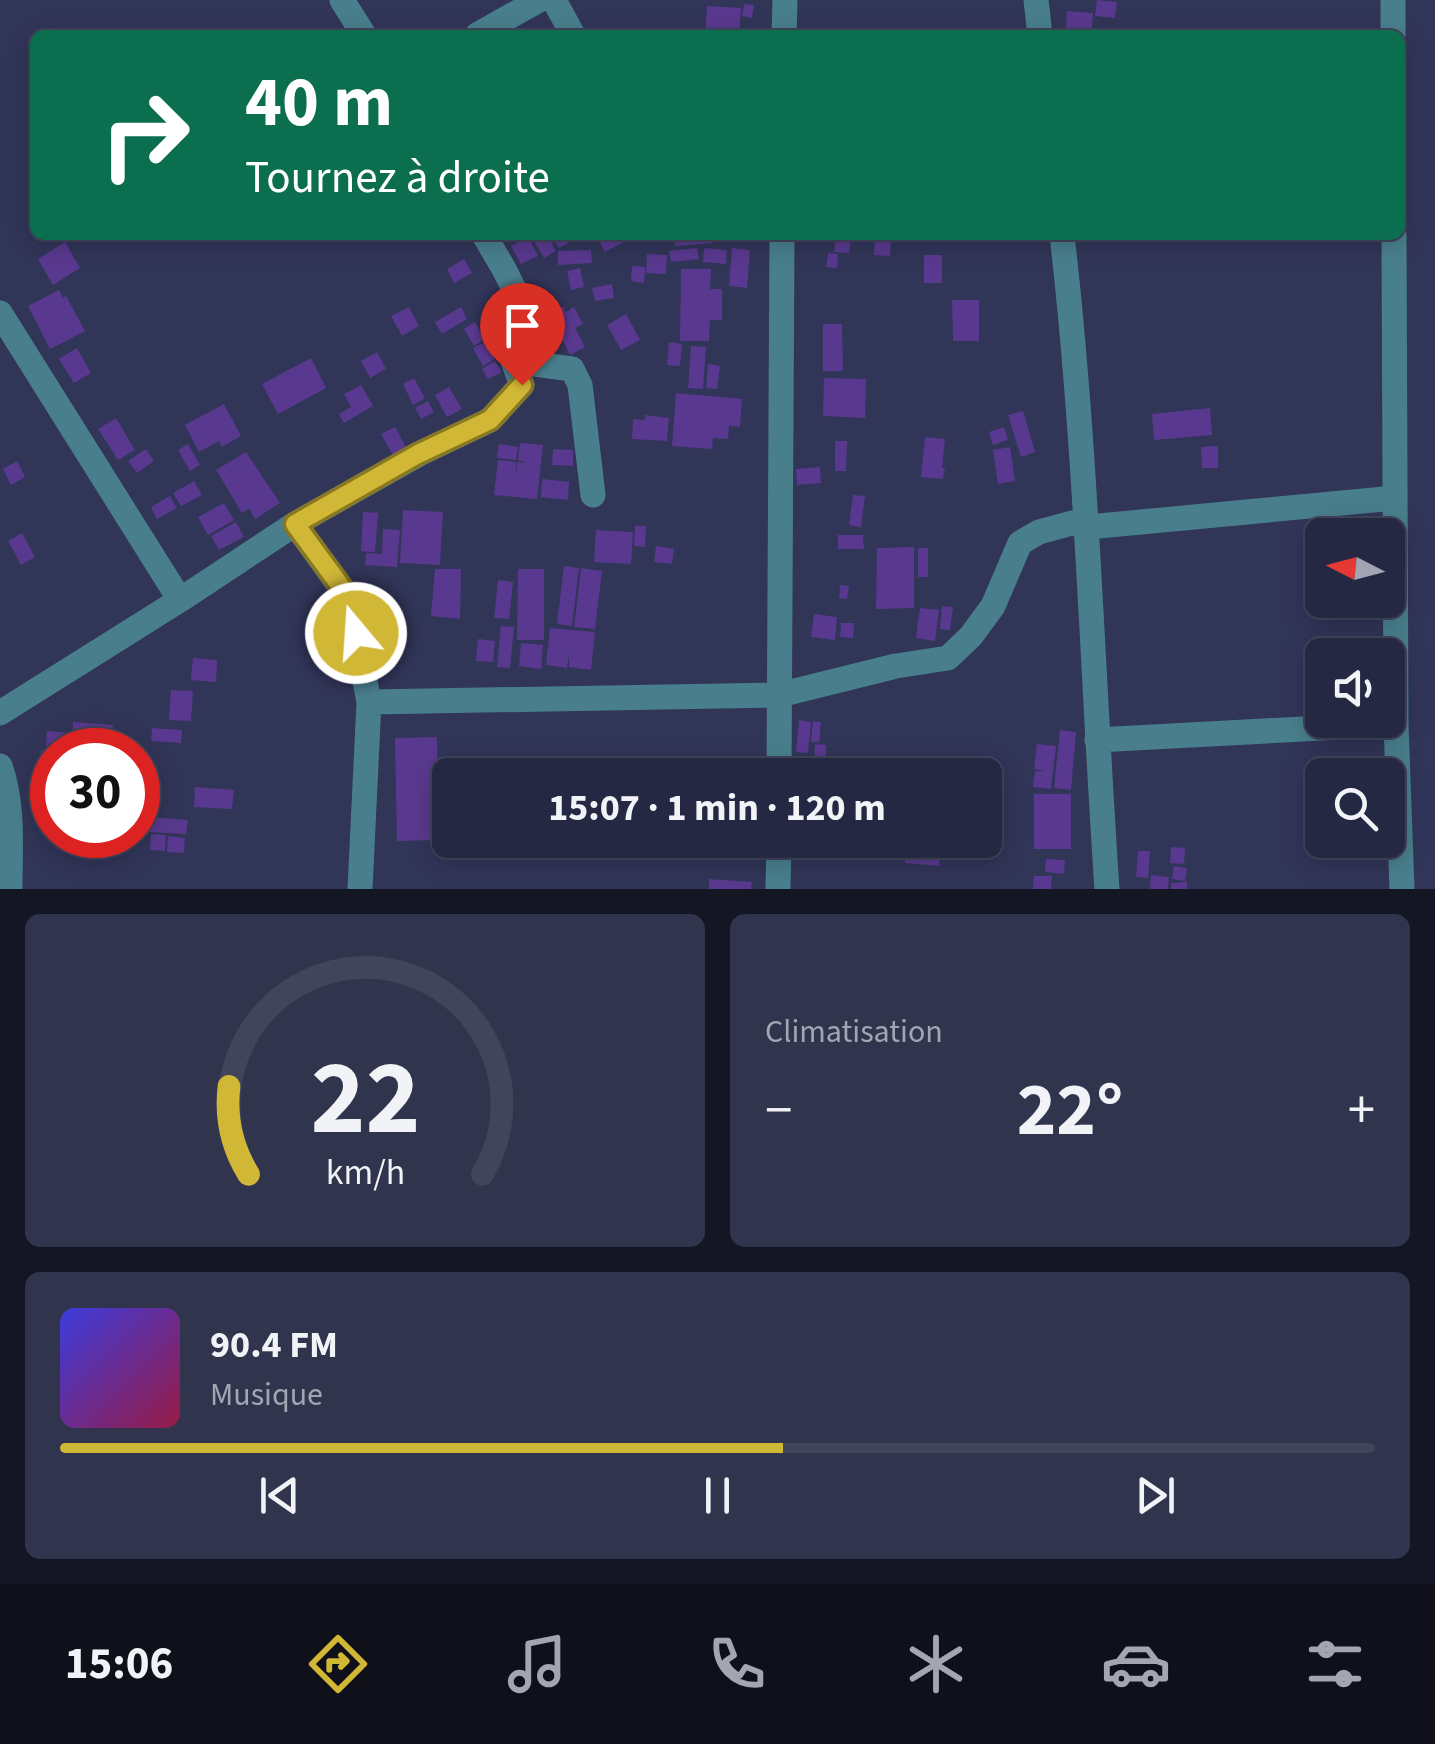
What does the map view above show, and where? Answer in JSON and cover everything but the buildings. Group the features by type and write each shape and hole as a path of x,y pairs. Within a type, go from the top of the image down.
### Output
{"street":[{"path":"342,0 361,30"},
{"path":"486,30 540,0"},
{"path":"554,0 571,30"},
{"path":"784,0 784,30"},
{"path":"1036,0 1039,30"},
{"path":"1393,0 1393,30"},
{"path":"0,714 295,524 418,454 490,420 522,385 513,362 528,319 487,240"},
{"path":"779,758 782,240"},
{"path":"1062,240 1088,527 1108,889"},
{"path":"1394,240 1396,638"},
{"path":"4,326 180,600"},
{"path":"513,362 572,369 580,385 592,495"},
{"path":"369,702 779,695 896,666 948,658 994,606 1020,544 1040,532 1072,523 1088,527 1396,498"},
{"path":"295,524 350,599 369,702 360,889"},
{"path":"1097,740 1305,729"},
{"path":"1397,738 1402,889"},
{"path":"0,766 10,816 10,889"},
{"path":"778,858 778,889"}],"route":[{"path":"356,633 350,599 295,524 418,454 490,420 522,385"}]}
